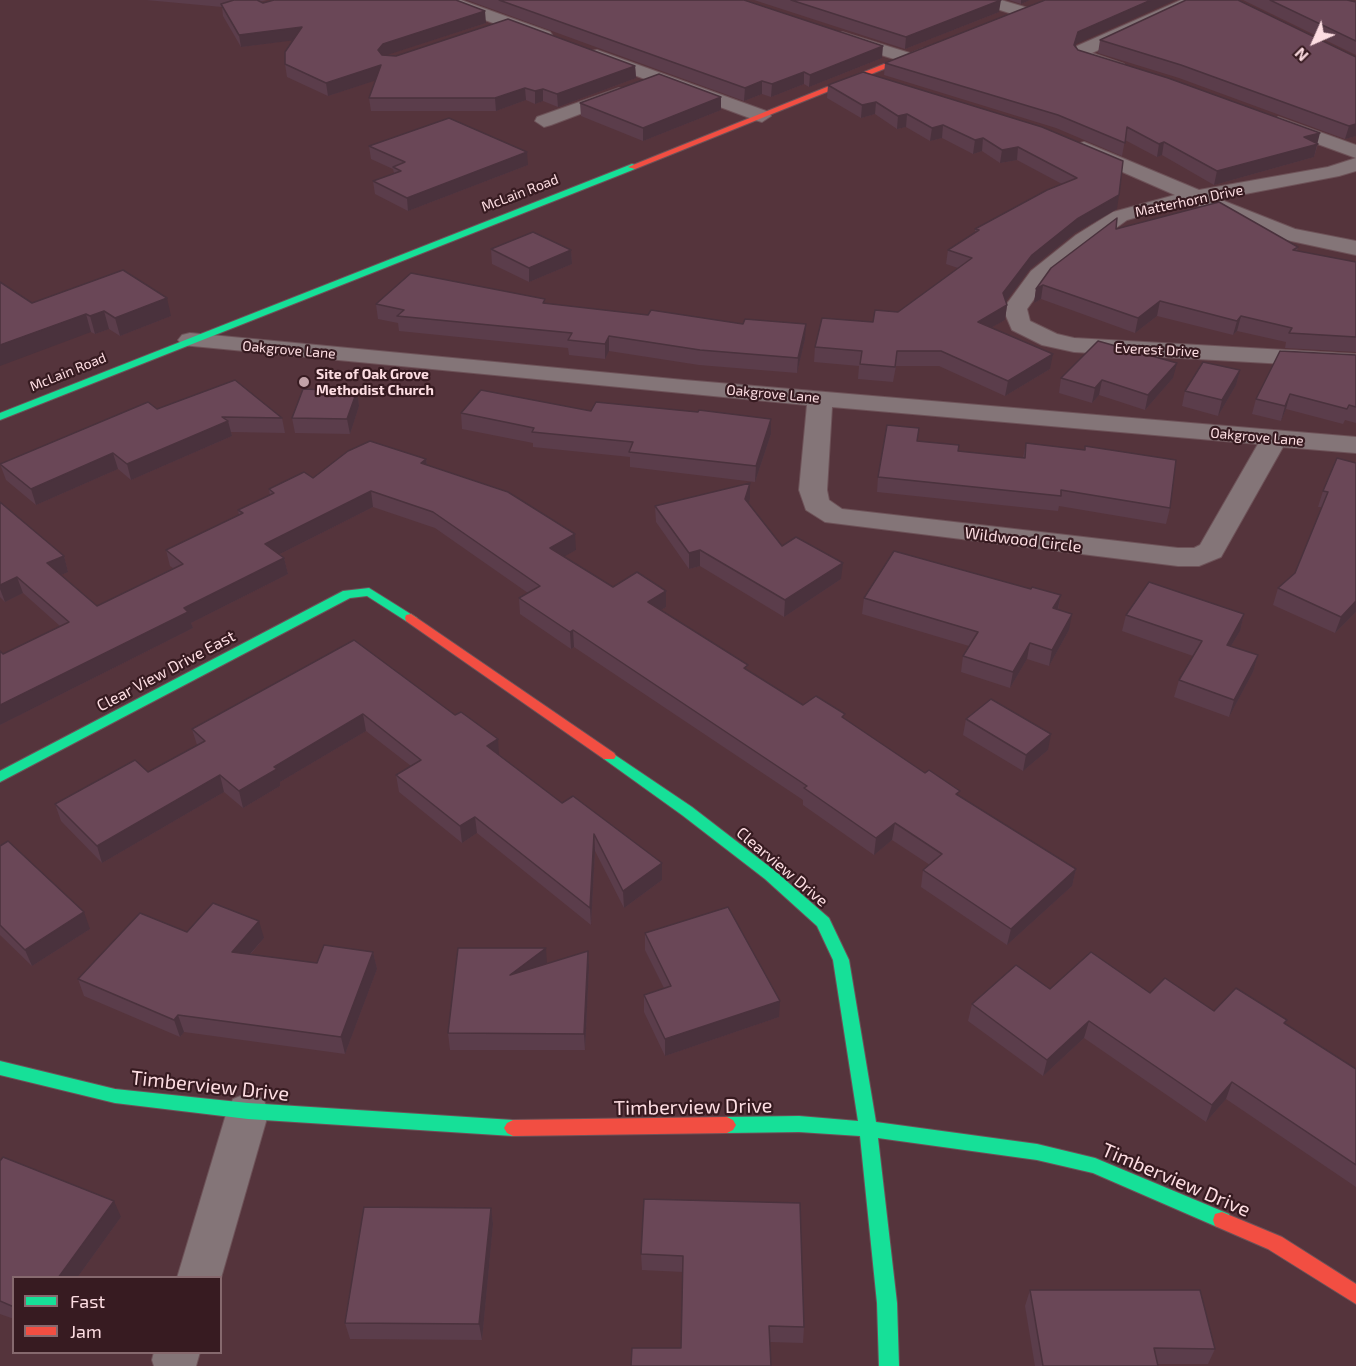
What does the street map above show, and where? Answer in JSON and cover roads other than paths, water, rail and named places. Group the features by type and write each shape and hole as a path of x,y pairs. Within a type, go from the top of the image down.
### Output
{"street":[{"path":"446,0 563,43"},
{"path":"984,0 1027,10"},
{"path":"1139,74 1083,56 1083,50 1195,0"},
{"path":"1001,20 1027,10"},
{"path":"488,30 509,23"},
{"path":"830,33 907,58"},
{"name":"McLain Road","path":"0,417 938,46"},
{"path":"584,51 762,116"},
{"path":"863,76 897,86"},
{"path":"544,121 659,78"},
{"path":"1263,118 1356,152"},
{"path":"1066,141 1197,198 1290,234 1356,248"},
{"name":"Matterhorn Drive","path":"1039,276 1084,240 1120,216 1146,207 1332,172 1356,164"},
{"name":"Everest Drive","path":"1039,276 1015,309 1016,317 1020,325 1050,340 1074,345 1356,361"},
{"name":"Oakgrove Lane","path":"190,340 1356,445"},
{"name":"Wildwood Circle","path":"820,398 813,490 816,504 835,516 1178,557 1199,557 1211,551 1274,439"},
{"name":"Clearview Drive","path":"347,594 369,592 396,607 687,811 770,875 823,922 841,960 868,1129 887,1303 890,1366"},
{"name":"Clear View Drive East","path":"0,777 347,594"},
{"name":"Timberview Drive","path":"0,1068 115,1096 248,1112 525,1129 799,1124 868,1129 1037,1152 1095,1166 1275,1244 1356,1295"},
{"path":"201,1276 248,1112"}],"place":[{"name":"Site of Oak Grove Methodist Church","path":"304,382"}]}
